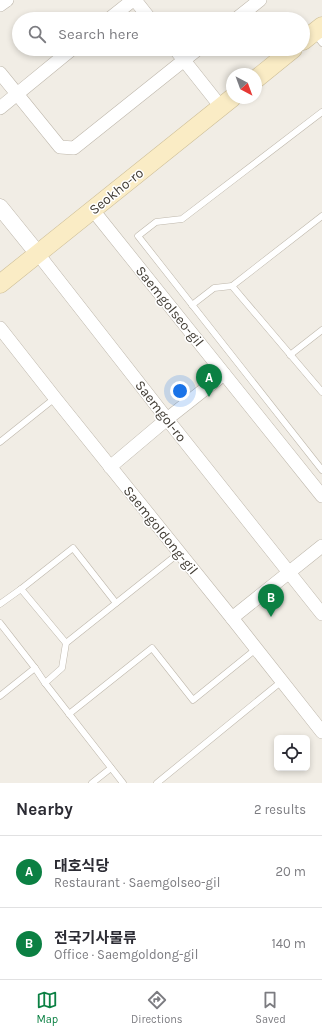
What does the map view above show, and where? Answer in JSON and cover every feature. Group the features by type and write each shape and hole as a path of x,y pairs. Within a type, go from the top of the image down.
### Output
{"main road":[{"path":"262,74 284,56"},
{"name":"Seokho-ro","path":"0,284 226,104"}],"street":[{"path":"0,5 6,0"},
{"path":"118,12 134,0 144,12"},
{"path":"245,12 260,0"},
{"path":"0,108 63,56"},
{"path":"181,56 226,102"},
{"path":"0,74 60,147 74,148 189,56"},
{"name":"Saemgol-ro","path":"0,207 322,614"},
{"name":"Saemgolseo-gil","path":"92,210 322,496"},
{"name":"Saemgoldong-gil","path":"0,328 322,732"},
{"path":"110,467 224,374"},
{"path":"232,618 322,546"}],"lane":[{"path":"322,112 182,219 156,222 138,236 322,470"},
{"path":"192,305 214,288 232,286 322,216"},
{"path":"232,286 322,392"},
{"path":"290,355 322,330"},
{"path":"0,442 55,398"},
{"path":"0,604 74,548 116,603"},
{"path":"45,683 62,668 66,643 179,553"},
{"path":"21,588 66,643"},
{"path":"0,623 123,783"},
{"path":"69,714 152,648 193,700 256,649"},
{"path":"0,696 35,668"},
{"path":"157,783 282,682"},
{"path":"92,783 111,768"}],"place":[{"name":"대호식당","path":"209,397"},
{"name":"전국기사물류","path":"271,617"}]}
